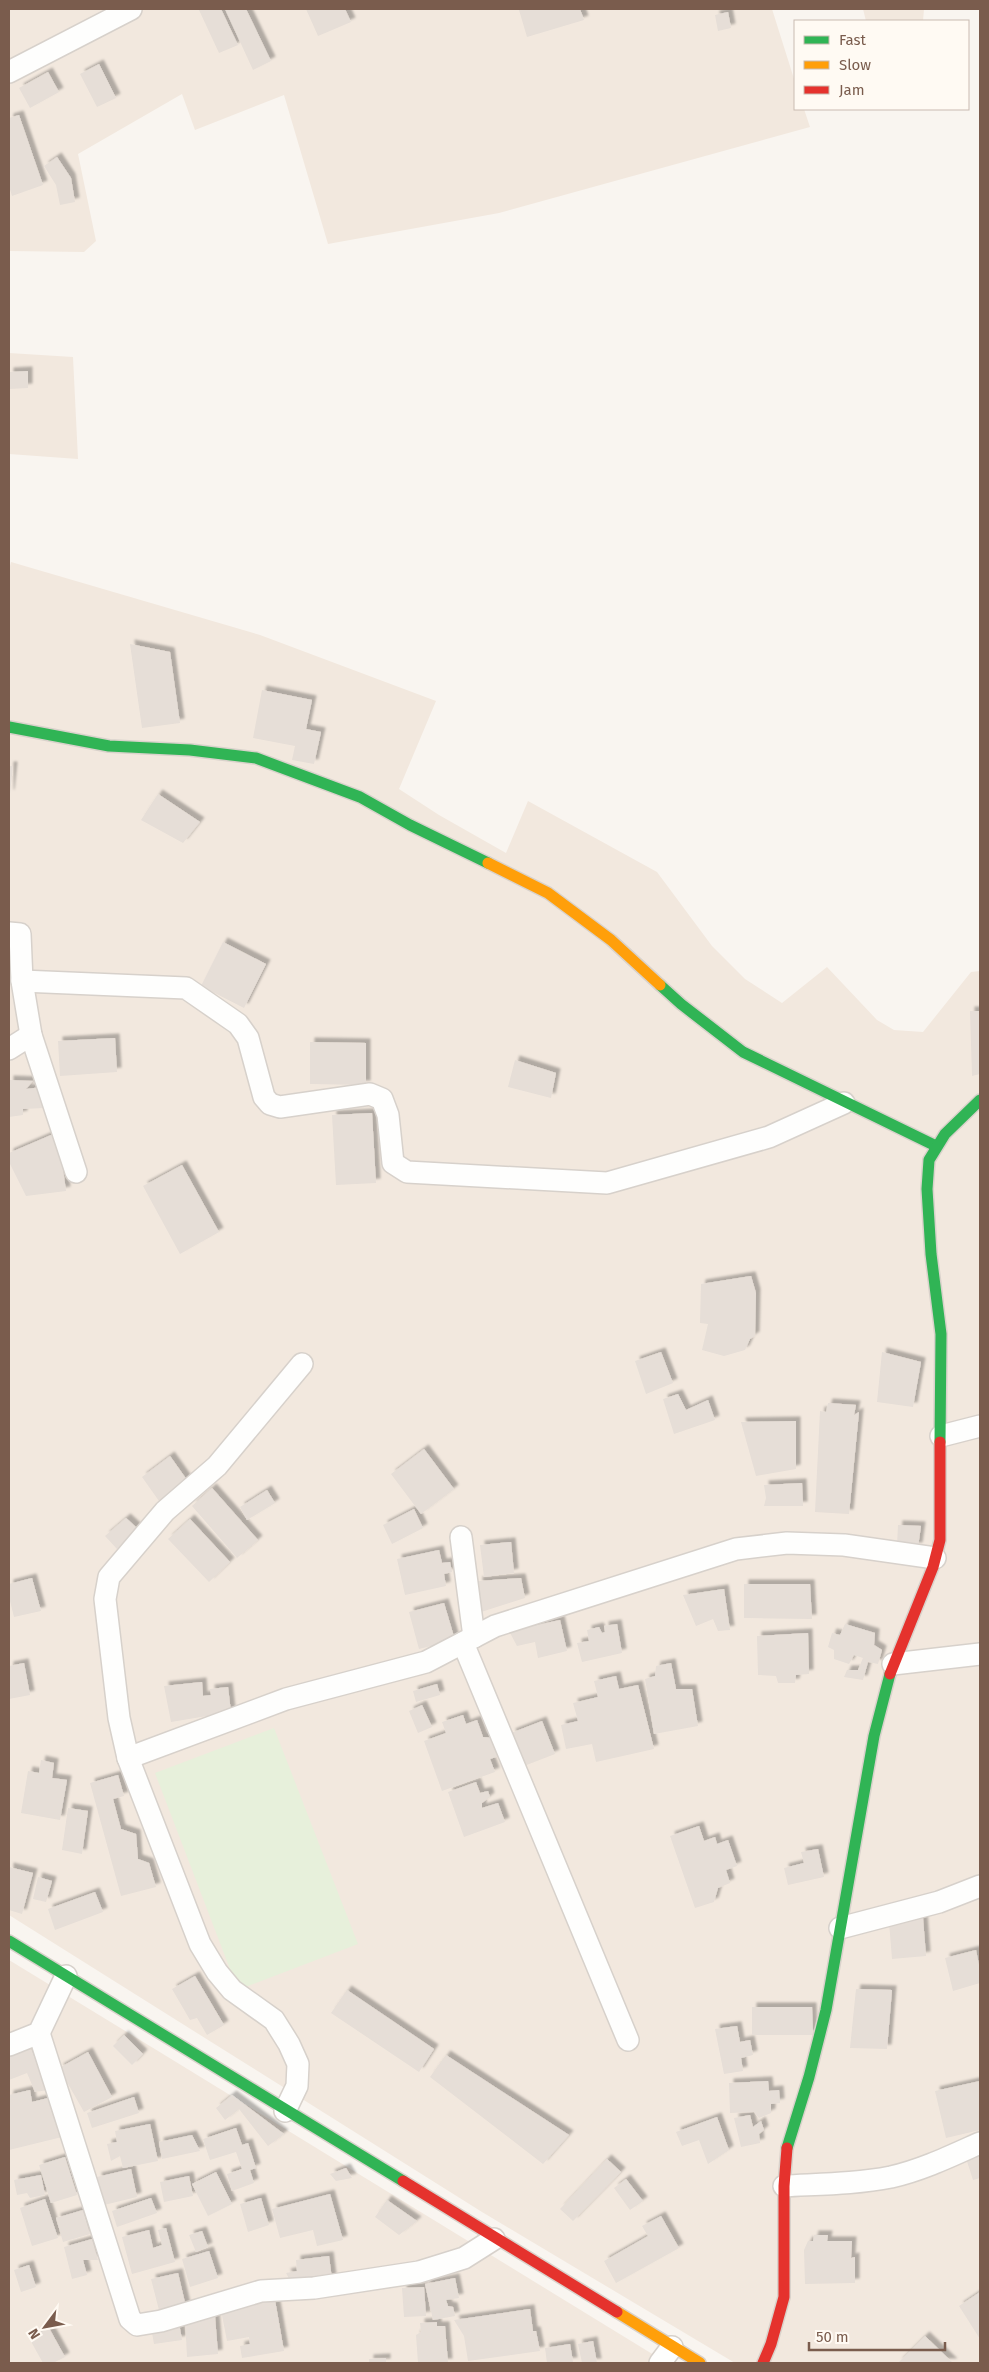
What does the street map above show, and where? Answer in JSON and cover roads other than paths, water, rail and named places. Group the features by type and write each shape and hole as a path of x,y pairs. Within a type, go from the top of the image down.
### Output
{"street":[{"path":"9,72 93,18 131,9"},
{"path":"9,727 109,746 190,750 256,758 360,797 410,825 548,894 611,940 681,1004 743,1052 844,1103 936,1146"},
{"path":"9,933 20,934 22,981 31,1035 76,1172"},
{"path":"22,981 186,988 238,1024 248,1038 264,1097 270,1104 280,1108 370,1094 382,1099 388,1115 393,1163 407,1172 606,1183 770,1137 844,1103"},
{"path":"9,1049 31,1035"},
{"path":"763,2363 771,2344 784,2297 784,2186 788,2142 809,2077 826,2010 874,1736 893,1664 935,1558 940,1540 941,1334 927,1189 929,1160 936,1146 980,1100"},
{"path":"285,2111 296,2086 298,2064 274,2020 232,1990 216,1972 200,1944 128,1758 119,1718 105,1599 109,1577 165,1511 217,1466 302,1364"},
{"path":"942,1436 980,1426"},
{"path":"461,1537 468,1640 628,2040"},
{"path":"128,1758 286,1699 426,1662 495,1626 736,1549 787,1543 844,1544 935,1558"},
{"path":"893,1664 980,1654"},
{"path":"840,1928 939,1902 980,1886"},
{"path":"9,1941 494,2239 666,2355 700,2363"},
{"path":"9,2045 39,2033 66,1976"},
{"path":"39,2033 130,2319 137,2325 161,2321 261,2292 314,2288 419,2272 464,2258 494,2239"},
{"path":"784,2186 850,2183 891,2177 928,2166 980,2143"}]}
